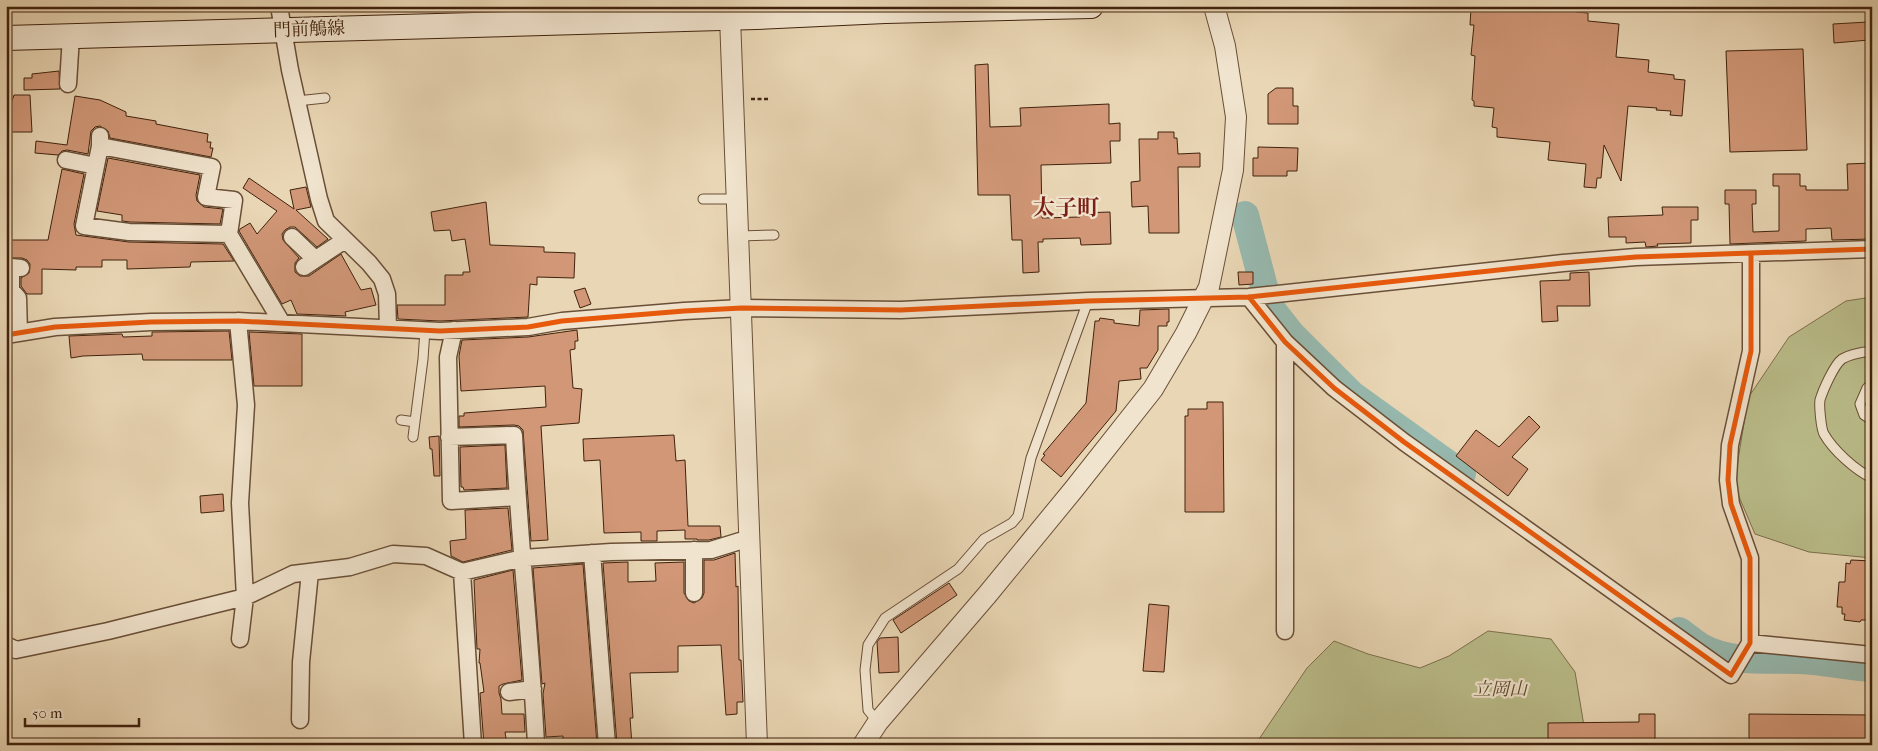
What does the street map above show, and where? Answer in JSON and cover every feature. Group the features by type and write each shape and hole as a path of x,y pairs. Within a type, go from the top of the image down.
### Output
{"main road":[{"name":"門前鵤線","path":"6,38 284,30 728,12 885,11 1091,6"}],"street":[{"path":"279,6 319,199 326,221 369,263 382,279 387,294 388,328"},
{"path":"863,745 878,722 1062,504 1152,389 1204,298 1209,287 1233,170 1236,117 1225,46 1214,6"},
{"path":"728,12 742,308 757,745"},
{"path":"68,84 71,36"},
{"path":"230,234 129,232 84,226 100,141 212,167 206,197 234,200 230,234 282,323"},
{"path":"66,160 96,166"},
{"path":"292,237 310,263 345,240"},
{"path":"21,268 11,268 11,290 18,298 13,334 55,327 151,322 238,321 454,330 528,327 571,321 742,308 901,310 1088,301 1260,296 1563,263 1636,257 1872,249"},
{"path":"1260,296 1285,342 1334,388 1404,442 1732,675 1750,644 1750,558 1731,504 1728,480 1730,445 1751,351 1751,254"},
{"path":"238,321 246,405 240,503 245,597 240,639"},
{"path":"454,330 448,357 451,501 517,497"},
{"path":"1285,342 1285,631"},
{"path":"449,438 514,435 536,745"},
{"path":"6,645 16,650 108,631 245,597 293,574 350,567 393,554 426,556 462,572 523,558 592,553 711,550 740,541 750,541"},
{"path":"694,550 694,592"},
{"path":"592,553 607,745"},
{"path":"300,720 301,662 310,572"},
{"path":"462,572 473,745"},
{"path":"1750,644 1872,655"},
{"path":"508,692 533,689"}],"lane":[{"path":"298,101 325,98"},
{"path":"702,199 737,199"},
{"path":"738,236 774,236"},
{"path":"878,722 868,710 865,670 868,645 885,618 958,569 984,539 1012,523 1018,516 1031,458 1088,301"},
{"path":"413,437 425,330"},
{"path":"1872,351 1863,352 1842,360 1828,380 1820,402 1823,433 1844,458 1872,478"},
{"path":"1872,384 1867,388 1860,404 1864,415 1872,420"},
{"path":"401,420 415,422"}],"path":[{"path":"744,99 768,98"}],"green space":[{"path":"1872,297 1872,558 1809,552 1755,534 1734,485 1748,398 1789,337 1846,301"},
{"name":"立岡山","path":"1488,631 1551,639 1575,672 1584,726 1584,745 1255,745 1307,668 1334,641 1368,654 1420,668 1449,656"}],"building":[{"path":"1502,6 1536,9 1536,6 1576,6 1576,12 1588,13 1588,21 1619,24 1616,57 1649,60 1648,72 1674,75 1674,79 1685,80 1682,116 1670,115 1671,111 1656,110 1657,108 1628,106 1621,181 1604,145 1601,178 1597,178 1596,188 1584,187 1586,164 1548,160 1550,142 1497,137 1497,128 1492,127 1494,108 1474,106 1474,101 1472,100 1475,56 1471,55 1474,25 1470,25 1471,8 1501,10"},
{"path":"1868,22 1869,40 1834,43 1833,24"},
{"path":"1803,49 1807,150 1730,152 1726,51"},
{"path":"988,64 990,127 1021,126 1020,108 1109,104 1109,124 1120,123 1120,141 1110,141 1111,163 1041,165 1042,218 1080,217 1080,213 1110,212 1111,244 1081,245 1080,238 1043,239 1043,242 1038,242 1039,272 1023,273 1022,240 1012,240 1010,195 978,195 975,65"},
{"path":"59,71 60,89 24,90 24,78 32,78 32,74"},
{"path":"1276,88 1293,88 1293,106 1298,106 1298,124 1268,124 1268,94"},
{"path":"14,95 30,95 32,132 6,132 6,101 12,101"},
{"path":"75,96 100,100 126,112 126,116 156,121 156,124 208,134 207,142 211,142 210,148 213,148 211,157 110,138 108,131 100,126 95,127 91,131 88,154 67,150 62,151 58,155 35,153 36,141 67,145"},
{"path":"1158,132 1174,132 1174,138 1177,138 1178,154 1200,153 1200,167 1178,167 1179,233 1149,233 1148,206 1132,207 1131,182 1140,181 1139,139 1158,139"},
{"path":"1258,147 1298,148 1297,171 1287,171 1287,176 1253,176 1253,158 1258,158"},
{"path":"108,158 200,175 196,195 197,201 204,207 223,209 220,224 130,222 122,221 122,215 97,211"},
{"path":"1872,163 1872,239 1832,240 1831,228 1806,229 1806,241 1730,244 1729,204 1725,204 1725,190 1756,190 1756,204 1752,204 1753,232 1779,231 1779,186 1773,186 1773,174 1800,174 1800,186 1806,186 1806,190 1848,190 1847,164"},
{"path":"62,169 84,174 74,224 76,235 129,242 223,244 234,261 191,262 190,267 127,269 127,260 102,260 102,267 76,267 76,270 42,269 42,294 27,294 21,286 21,278 29,273 30,264 22,258 6,258 6,240 48,240"},
{"path":"249,178 294,209 290,190 306,187 311,207 296,210 328,239 317,247 295,227 285,230 282,234 283,240 299,258 295,263 295,272 300,276 309,276 341,254 361,290 371,288 376,305 345,312 346,316 297,314 291,300 282,304 239,231 250,223 257,234 277,211 243,188"},
{"path":"486,202 490,245 544,247 544,252 575,253 574,278 537,277 537,285 530,284 528,317 440,321 398,319 397,305 445,305 445,275 463,275 463,272 470,272 465,239 452,241 450,230 434,231 431,212"},
{"path":"1662,207 1698,207 1698,220 1691,220 1691,243 1657,244 1658,246 1646,247 1645,242 1626,243 1626,237 1609,237 1608,217 1663,215"},
{"path":"1238,272 1253,272 1253,284 1239,285"},
{"path":"1589,272 1590,306 1557,306 1558,321 1542,322 1540,281 1570,280 1570,273"},
{"path":"585,288 591,304 580,308 574,291"},
{"path":"1169,309 1169,322 1167,322 1167,326 1158,326 1158,350 1147,368 1140,368 1141,379 1119,381 1116,411 1061,477 1041,460 1045,455 1043,454 1086,403 1095,321 1099,321 1100,318 1114,320 1114,323 1139,326 1140,310"},
{"path":"577,330 578,341 575,341 575,349 570,350 573,388 582,389 579,423 541,426 548,540 531,541 523,430 519,426 514,425 459,427 459,416 464,416 464,413 546,407 545,386 461,391 459,356 462,340 528,337"},
{"path":"229,331 232,360 143,360 142,354 71,358 69,336 122,334 123,337 152,336 152,332"},
{"path":"249,332 302,334 302,386 254,386"},
{"path":"1207,402 1223,402 1224,512 1185,512 1185,416 1188,416 1188,409 1207,409"},
{"path":"1529,416 1540,427 1512,457 1528,469 1508,496 1456,456 1476,430 1499,447"},
{"path":"674,435 676,461 685,460 688,526 720,526 721,537 709,540 685,539 685,530 657,531 657,541 641,541 641,532 604,533 600,460 584,461 583,439"},
{"path":"439,436 440,476 434,476 429,437"},
{"path":"505,445 507,488 464,490 461,487 460,447"},
{"path":"223,494 224,511 201,513 200,496"},
{"path":"508,508 512,550 463,562 451,556 450,541 466,539 465,510"},
{"path":"735,553 736,587 738,586 739,660 741,660 743,702 737,702 737,714 726,715 721,645 678,646 678,672 630,673 633,718 630,718 632,745 617,745 603,563 628,562 628,582 656,581 655,563 684,562 684,593 689,601 694,603 702,598 704,593 704,560 714,560"},
{"path":"1851,560 1872,561 1872,620 1861,620 1860,622 1844,620 1845,614 1842,614 1842,607 1837,607 1839,582 1845,582 1846,563 1850,564"},
{"path":"583,564 597,745 563,745 563,736 546,737 543,694 545,683 542,684 533,568"},
{"path":"513,570 522,680 499,686 499,693 502,714 524,714 525,732 505,732 507,745 484,745 480,693 484,692 479,663 480,649 477,649 474,580"},
{"path":"949,583 957,595 901,633 893,620"},
{"path":"1149,604 1169,606 1164,672 1143,671"},
{"path":"898,637 899,672 879,673 877,642 880,638"},
{"path":"1639,714 1655,714 1655,745 1548,745 1548,723 1639,722"},
{"path":"1749,714 1872,715 1872,745 1749,745"}],"waterway":[{"path":"1245,215 1269,306 1291,334 1351,394 1462,474"},
{"path":"1679,631 1701,647 1728,657 1757,660 1814,661 1872,668"}],"cycle path":[{"path":"6,335 55,327 151,322 238,321 440,331 528,327 562,321 742,308 901,310 1088,301 1249,297 1563,263 1636,257 1872,249"},
{"path":"1249,297 1285,342 1334,388 1404,442 1731,675 1750,643 1750,558 1731,504 1728,480 1730,445 1751,351 1751,254"}],"district":[{"name":"太子町","path":"1066,207"}]}
